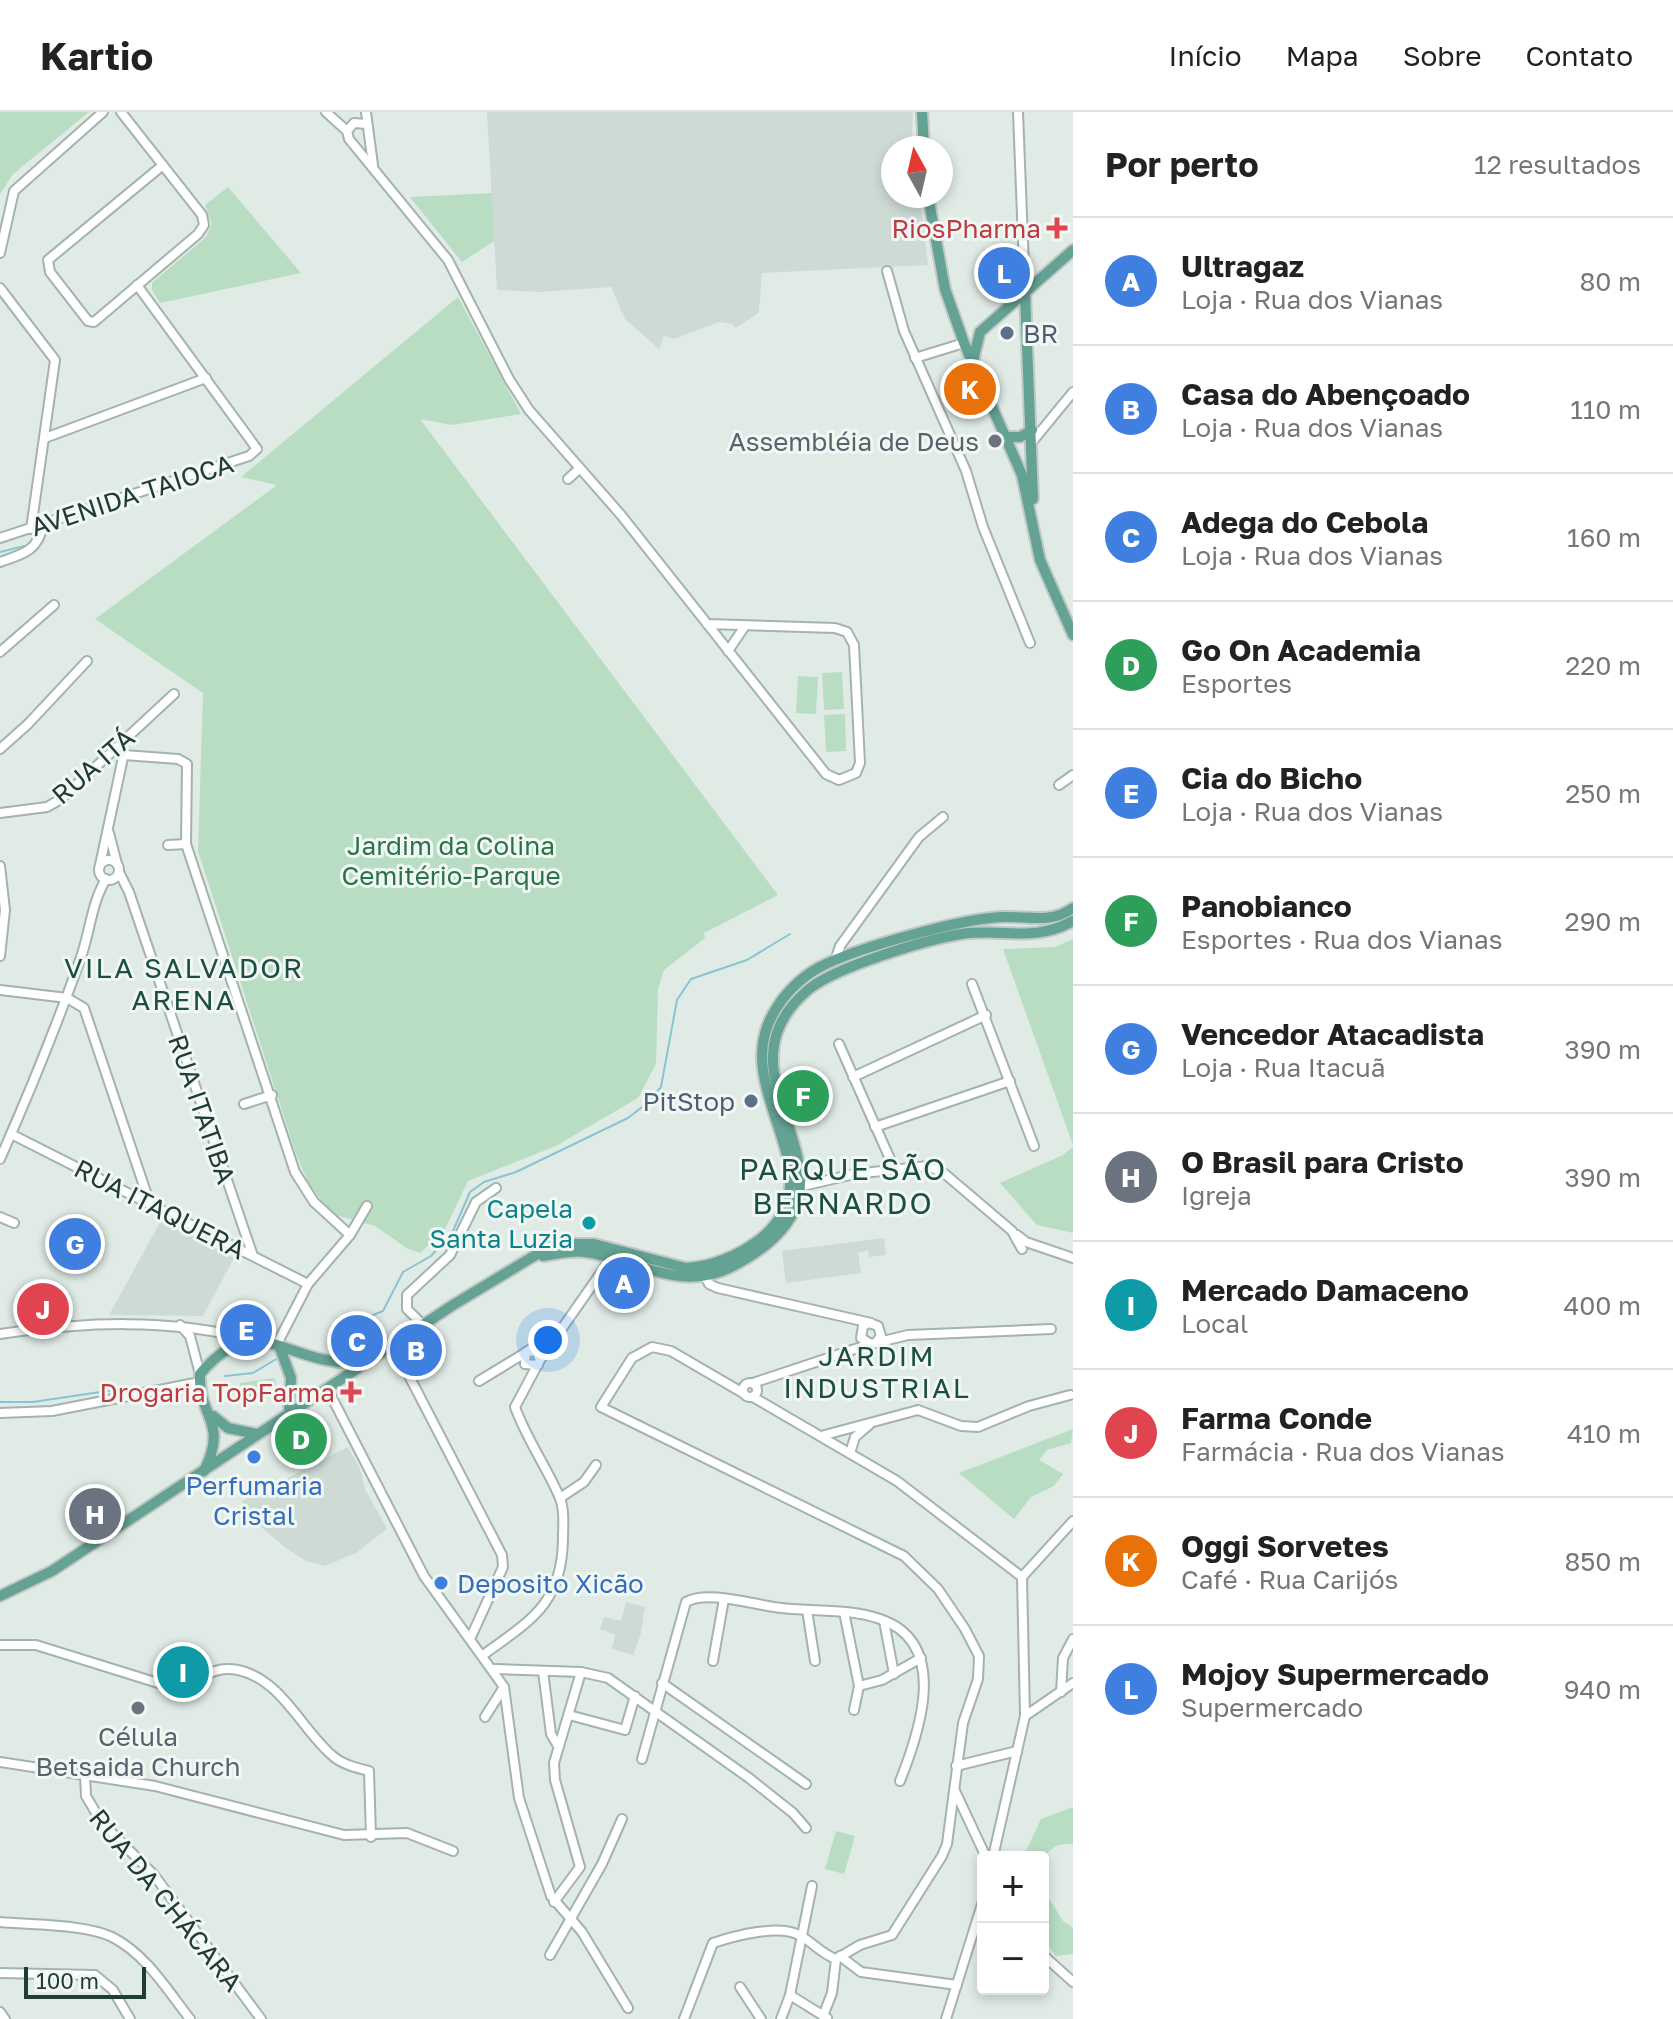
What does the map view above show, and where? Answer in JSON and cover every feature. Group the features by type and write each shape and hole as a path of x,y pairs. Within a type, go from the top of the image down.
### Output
{"main road":[{"path":"922,112 923,136"},
{"path":"930,208 938,264 955,319 1007,437 1033,516"},
{"path":"973,362 980,332 1073,250"},
{"path":"1025,293 1033,516 1040,560 1073,634"},
{"path":"955,319 968,330 980,332"},
{"path":"1007,437 1020,437 1032,430"},
{"path":"797,1188 763,1080 761,1049 765,1029 782,1000 799,981 834,961 904,938 982,919 1052,918 1073,908"},
{"path":"0,1596 52,1571 366,1362 534,1256 578,1251 614,1254 678,1278 732,1267 780,1234 799,1205 771,1059 776,1035 809,989 843,969 961,934 1037,935 1073,921"},
{"path":"204,1471 214,1450 212,1415 200,1378 222,1350 251,1339 325,1362 366,1362"},
{"path":"278,1347 291,1378 289,1413"},
{"path":"212,1415 228,1428 257,1434"}],"street":[{"path":"0,253 14,191 103,112"},
{"path":"121,112 163,165 202,215 204,225 198,234 94,322 88,321 48,266 52,255 163,165"},
{"path":"326,112 347,131 349,139 448,260 517,394 826,774 839,780 856,773 859,746 852,638 835,628 707,624"},
{"path":"366,112 374,167"},
{"path":"1018,112 1025,293"},
{"path":"347,131 354,123 367,124"},
{"path":"355,145 362,145 370,139"},
{"path":"887,271 915,358 966,471 983,527 1030,643"},
{"path":"45,438 206,378 137,285"},
{"path":"0,288 55,360 31,529"},
{"path":"915,358 964,343"},
{"name":"AVENIDA TAIOCA","path":"0,538 249,456 256,444 206,378"},
{"path":"1032,442 1073,392"},
{"path":"568,479 579,469"},
{"path":"0,562 25,554 38,545 43,525"},
{"path":"2,648 54,605"},
{"path":"728,651 745,626"},
{"path":"0,749 87,661"},
{"name":"RUA ITÁ","path":"0,813 47,807 103,764 174,694"},
{"path":"0,1159 87,942 125,740"},
{"path":"124,755 178,759 187,764 186,844 301,1183 314,1202 350,1235"},
{"path":"103,764 119,777"},
{"path":"1059,785 1073,775"},
{"path":"834,961 840,946 919,837 943,817"},
{"name":"RUA ITATIBA","path":"109,832 118,868 129,892 253,1256"},
{"path":"168,845 186,844"},
{"path":"100,868 108,860 118,868 114,878 106,879"},
{"path":"0,866 5,910 0,956"},
{"path":"100,868 106,879"},
{"path":"95,898 106,879"},
{"path":"972,984 1034,1146"},
{"path":"0,990 67,998 89,1015 150,1204"},
{"path":"853,1077 986,1015"},
{"path":"839,1044 894,1168"},
{"path":"875,1127 1010,1081"},
{"path":"244,1104 272,1095"},
{"name":"RUA ITAQUERA","path":"11,1134 308,1284"},
{"path":"797,1188 894,1168 919,1165 937,1169 1026,1242 1073,1258"},
{"path":"423,1325 407,1309 407,1295 450,1255 476,1202 496,1188"},
{"path":"278,1347 308,1284 350,1235 367,1206"},
{"path":"0,1217 14,1223"},
{"path":"1013,1232 1022,1249"},
{"path":"483,1655 528,1622 554,1593 563,1552 560,1498 515,1407 539,1363 614,1254"},
{"path":"702,1272 718,1288 841,1315 908,1335"},
{"path":"841,1315 874,1343"},
{"path":"0,1334 88,1323 179,1324 251,1339"},
{"path":"0,1413 52,1411 200,1378 190,1336 179,1324"},
{"path":"838,1355 860,1332 875,1325"},
{"path":"874,1343 881,1336 875,1325"},
{"path":"479,1381 562,1328"},
{"path":"743,1393 745,1384 908,1335 1051,1329"},
{"path":"393,1345 502,1555 503,1567 470,1639"},
{"path":"838,1957 860,1945 887,1938 896,1930 942,1856 963,1723 978,1679 979,1656 965,1629 922,1571 892,1550 601,1407 637,1352 652,1347 671,1351 897,1481 1022,1577"},
{"path":"526,1352 536,1351 539,1363"},
{"path":"526,1352 525,1364 539,1363"},
{"path":"753,1383 757,1391 753,1397"},
{"path":"327,1388 431,1587 495,1669 504,1687 519,1798 556,1904 570,1917 628,2008"},
{"path":"820,1437 918,1410 961,1426 978,1427 1029,1406 1070,1395"},
{"path":"850,1453 855,1437 871,1423"},
{"path":"560,1498 584,1482 596,1465"},
{"path":"994,1851 1025,1716 1022,1577 1073,1521"},
{"path":"642,1759 652,1709 686,1602 695,1598 724,1599 844,1612 884,1621 903,1632 921,1658 926,1684 900,1781"},
{"path":"713,1661 724,1599"},
{"path":"807,1610 815,1661"},
{"path":"844,1612 859,1686 854,1710"},
{"path":"884,1621 894,1674"},
{"path":"1061,1692 1063,1658 1073,1639"},
{"path":"0,1645 36,1645 174,1688 188,1686 210,1670 226,1669 250,1674 290,1707 335,1758 369,1771 371,1837"},
{"path":"859,1686 894,1674 921,1658"},
{"path":"495,1669 581,1672 608,1678 749,1778 806,1828"},
{"path":"543,1671 551,1734 558,1746"},
{"path":"556,1904 578,1871 580,1862 555,1780 554,1763 581,1672"},
{"path":"662,1683 806,1784"},
{"path":"1025,1716 1073,1683"},
{"path":"485,1717 504,1687"},
{"path":"569,1715 625,1730 637,1698"},
{"path":"956,1766 1017,1751"},
{"path":"0,1762 155,1786 323,1831 371,1837 415,1835 453,1851"},
{"name":"RUA DA CHÁCARA","path":"85,1775 86,1796 102,1823 154,1875 261,2019"},
{"path":"954,1787 970,1829 983,1851"},
{"path":"550,1955 622,1819"},
{"path":"781,2019 790,1995 812,1886"},
{"path":"946,2019 977,1920"},
{"path":"0,1922 89,1931 113,1937 154,1971 190,2019"},
{"path":"684,2019 713,1943 757,1932 801,1935 817,1950 838,1957 861,1972 957,1985"},
{"path":"790,1995 826,2018 838,1957"},
{"path":"1049,1960 1073,1982"},
{"path":"0,1973 95,1975 113,1990 130,2019"},
{"path":"740,1987 761,2019"},
{"path":"0,2012 5,2019"}],"shaded area":[{"path":"487,112 913,112 912,136 881,136 881,208 921,208 928,265 762,273 759,312 754,316 736,328 732,324 719,322 674,339 664,336 659,349 625,319 611,287 540,292 497,290"},
{"path":"163,1217 234,1258 203,1316 109,1315"},
{"path":"884,1238 886,1255 869,1257 868,1251 858,1252 861,1273 786,1283 782,1251"},
{"path":"348,1447 360,1469 365,1489 387,1529 356,1553 325,1566 306,1561 254,1521 242,1501"},
{"path":"626,1602 645,1607 641,1633 633,1655 612,1649 615,1635 600,1629 604,1617 621,1621"}],"green space":[{"path":"0,112 89,112 13,174 0,194"},
{"path":"228,187 301,273 160,303 152,290 152,283 206,237 212,224 205,205"},
{"path":"492,193 494,241 462,262 410,197"},
{"name":"Jardim da Colina Cemitério-Parque","path":"458,297 521,414 452,425 420,419 778,895 704,933 705,938 664,970 658,989 656,1064 638,1098 556,1146 468,1181 444,1231 420,1253 408,1249 375,1226 332,1214 309,1184 296,1154 198,851 203,693 95,619 277,485 241,477"},
{"path":"842,672 844,709 824,710 822,673"},
{"path":"798,676 818,677 816,714 796,713"},
{"path":"845,714 846,751 826,752 824,715"},
{"path":"1073,939 1073,1145 1003,949 1055,947"},
{"path":"1073,1147 1073,1233 1037,1225 1000,1183 1063,1155"},
{"path":"275,1378 278,1396 243,1401 240,1383"},
{"path":"1073,1429 1071,1443 1047,1450 1039,1460 1063,1474 1054,1486 1031,1497 1014,1519 959,1473"},
{"path":"1073,1807 1073,1844 1063,1844 1049,1852 1026,1851 1041,1819"},
{"path":"836,1831 855,1836 844,1874 825,1869"},
{"path":"1049,1899 1063,1921 1073,1928 1073,1954 1056,1956 1049,1946"}],"waterway":[{"path":"0,552 24,546"},
{"path":"348,1315 368,1317 383,1311 403,1272 431,1256 453,1231 470,1192 484,1182 516,1172 628,1118 646,1104 661,1087 677,1000 691,979 747,960 790,934"},
{"path":"225,1376 253,1373 278,1358"},
{"path":"0,1402 33,1402 127,1388"}],"place":[{"name":"RiosPharma","path":"1057,228"},
{"name":"Mojoy Supermercado","path":"1004,273"},
{"name":"BR","path":"1007,333"},
{"name":"Oggi Sorvetes","path":"970,389"},
{"name":"Assembléia de Deus","path":"995,441"},
{"name":"Panobianco","path":"803,1096"},
{"name":"PitStop","path":"751,1101"},
{"name":"Capela Santa Luzia","path":"589,1223"},
{"name":"Vencedor Atacadista","path":"75,1244"},
{"name":"Ultragaz","path":"624,1283"},
{"name":"Farma Conde","path":"43,1309"},
{"name":"Cia do Bicho","path":"246,1330"},
{"name":"Adega do Cebola","path":"357,1341"},
{"name":"Casa do Abençoado","path":"416,1350"},
{"name":"Drogaria TopFarma","path":"351,1392"},
{"name":"Go On Academia","path":"301,1439"},
{"name":"Perfumaria Cristal","path":"254,1457"},
{"name":"O Brasil para Cristo","path":"95,1514"},
{"name":"Deposito Xicão","path":"441,1583"},
{"name":"Mercado Damaceno","path":"183,1672"},
{"name":"Célula Betsaida Church","path":"138,1708"}],"district":[{"name":"VILA SALVADOR ARENA","path":"184,983"},
{"name":"PARQUE SÃO BERNARDO","path":"843,1186"},
{"name":"JARDIM INDUSTRIAL","path":"877,1371"}]}
